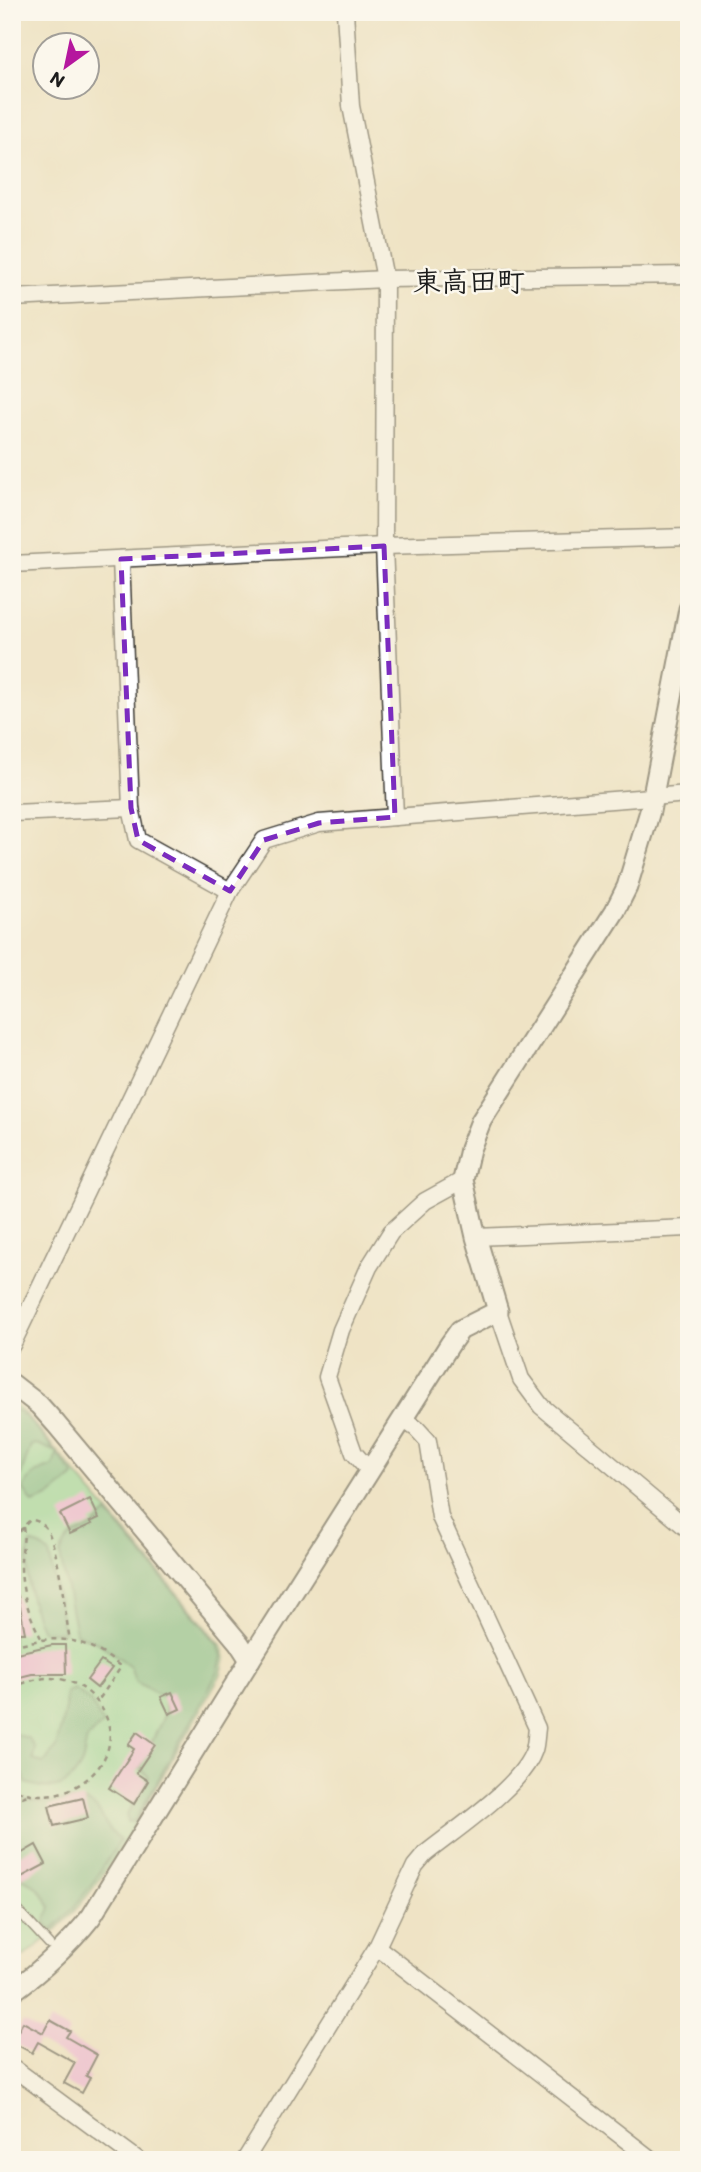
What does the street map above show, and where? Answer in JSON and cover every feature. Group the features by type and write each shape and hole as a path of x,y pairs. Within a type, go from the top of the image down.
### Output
{"street":[{"path":"345,12 351,106 385,279 384,546 395,817"},
{"path":"12,298 385,279 689,275"},
{"path":"12,564 384,546 689,537"},
{"path":"121,559 131,808 138,841 230,891"},
{"path":"689,609 650,811 627,887 615,911 481,1121 470,1149 463,1180 476,1237 521,1379 541,1406 689,1530"},
{"path":"12,1345 230,891 264,840 319,822 689,794"},
{"path":"12,813 131,808"},
{"path":"370,1471 354,1453 327,1377 341,1330 369,1267 391,1232 425,1200 463,1180"},
{"path":"476,1237 689,1228"},
{"path":"12,1992 40,1972 91,1917 250,1660 460,1330 498,1311"},
{"path":"12,1384 39,1405 239,1643 250,1660"},
{"path":"245,2160 377,1947 415,1866 425,1854 506,1789 522,1773 534,1750 537,1728 440,1517 428,1441 403,1419"},
{"path":"377,1947 652,2160"},
{"path":"12,2067 138,2160"}],"lane":[{"path":"12,1903 49,1944"}],"path":[{"path":"12,1539 30,1520 37,1520 46,1528 55,1551 70,1640"},
{"path":"23,1527 25,1537 21,1560 22,1583 31,1617 41,1638"},
{"path":"12,1646 41,1638 70,1640 102,1653 121,1667 97,1702"},
{"path":"12,1687 39,1679 61,1679 81,1687 97,1702 107,1719 109,1739 99,1767 86,1782 69,1791 50,1795 32,1794 12,1788"},
{"path":"12,1800 32,1794"}],"highlighted area":[{"path":"384,546 395,817 319,823 264,840 230,891 138,840 131,808 121,559"}],"green space":[{"path":"12,1403 26,1415 222,1646 225,1658 221,1674 99,1881 59,1927 37,1947 12,1964"},
{"path":"12,1408 26,1417 56,1452 37,1444 31,1445 20,1478 13,1485"},
{"path":"57,1454 74,1476 49,1497 33,1503 23,1489 35,1474 53,1466"},
{"path":"107,1513 218,1644 222,1656 218,1672 135,1821 128,1822 126,1816 149,1777 140,1768 166,1711 164,1698 135,1681 130,1666 113,1653 76,1633 60,1555 66,1542 94,1525"},
{"path":"30,1543 49,1553 64,1632 42,1631 38,1621 28,1576"},
{"path":"74,1689 90,1701 103,1724 87,1740 83,1760 77,1772 65,1784 52,1788 26,1783 23,1774 12,1775 12,1733 28,1738 35,1748 33,1760 44,1763 56,1747 65,1711 66,1692"},
{"path":"12,1795 46,1803 77,1801 91,1804 120,1841 81,1899 52,1930 45,1921 51,1908 44,1895 31,1883 12,1873"}],"building":[{"path":"90,1499 99,1518 70,1534 60,1514"},
{"path":"18,1596 25,1633 12,1633 12,1597"},
{"path":"52,1645 65,1645 66,1674 32,1674 12,1679 12,1654"},
{"path":"101,1661 112,1668 97,1688 87,1680"},
{"path":"172,1692 180,1709 169,1714 161,1697"},
{"path":"137,1732 155,1745 136,1773 148,1781 134,1804 109,1788 134,1749 128,1745"},
{"path":"83,1798 88,1818 54,1826 49,1806"},
{"path":"36,1845 46,1864 16,1880 12,1872 12,1859"},
{"path":"50,2020 70,2031 66,2037 97,2055 86,2076 90,2078 82,2093 64,2083 75,2063 38,2042 32,2053 12,2042 23,2022 43,2033"}],"district":[{"name":"東高田町","path":"469,281"}]}
